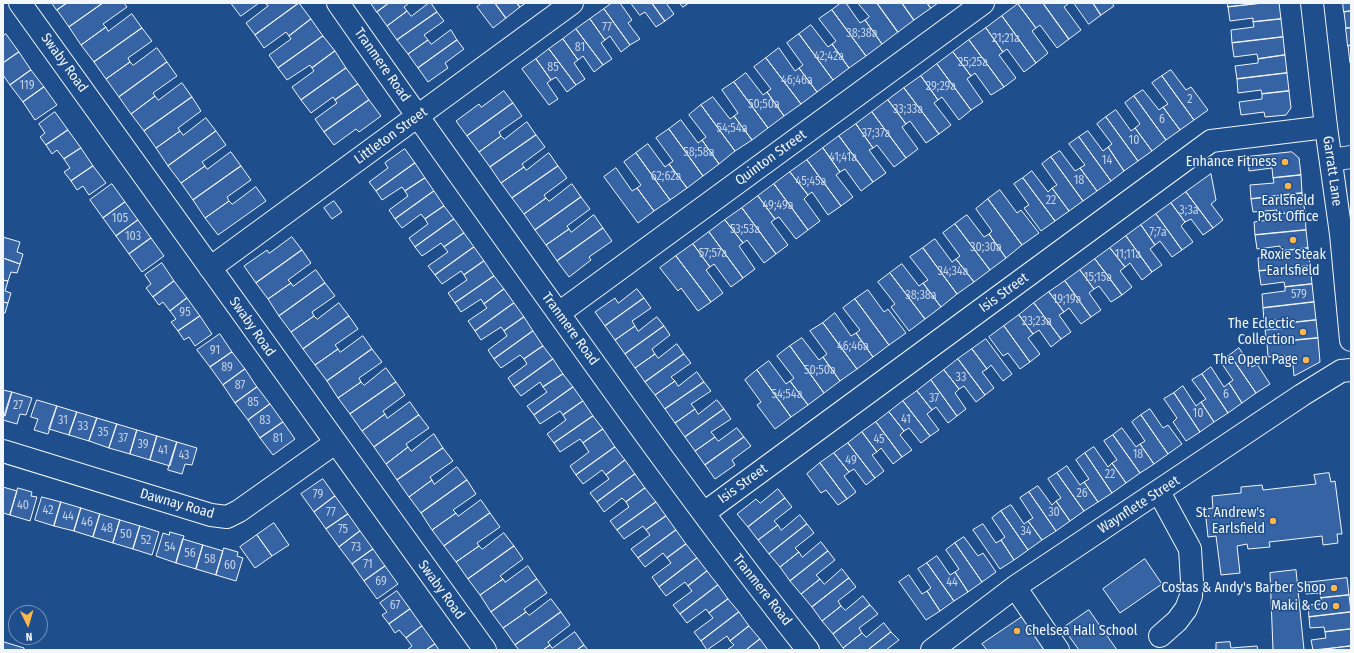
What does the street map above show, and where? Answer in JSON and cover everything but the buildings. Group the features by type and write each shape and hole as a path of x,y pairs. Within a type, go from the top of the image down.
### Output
{"street":[{"name":"Swaby Road","path":"20,3 485,650"},
{"name":"Tranmere Road","path":"338,3 417,117 559,313 622,403 751,577 808,650"},
{"name":"Littleton Street","path":"210,268 572,3"},
{"name":"Quinton Street","path":"559,313 983,3"},
{"name":"Garratt Lane","path":"1312,3 1326,126 1341,159 1341,234 1351,340"},
{"name":"Isis Street","path":"704,513 1211,141 1326,126"},
{"name":"Waynflete Street","path":"932,650 1015,587 1302,395 1341,371 1351,370"},
{"name":"Dawnay Road","path":"3,451 211,515 226,517 238,511 335,443"},
{"path":"1158,492 1190,549 1192,582 1191,596 1186,609 1160,636"},
{"path":"1015,587 1058,650"}],"place":[{"name":"Enhance Fitness","path":"1285,162"},
{"name":"Earlsfield Post Office","path":"1288,186"},
{"name":"Roxie Steak Earlsfield","path":"1293,240"},
{"name":"The Eclectic Collection","path":"1303,332"},
{"name":"The Open Page","path":"1306,360"},
{"name":"St. Andrew's Earlsfield","path":"1273,521"},
{"name":"Costas & Andy's Barber Shop","path":"1334,588"},
{"name":"Maki & Co","path":"1336,606"},
{"name":"Chelsea Hall School","path":"1017,631"}]}
